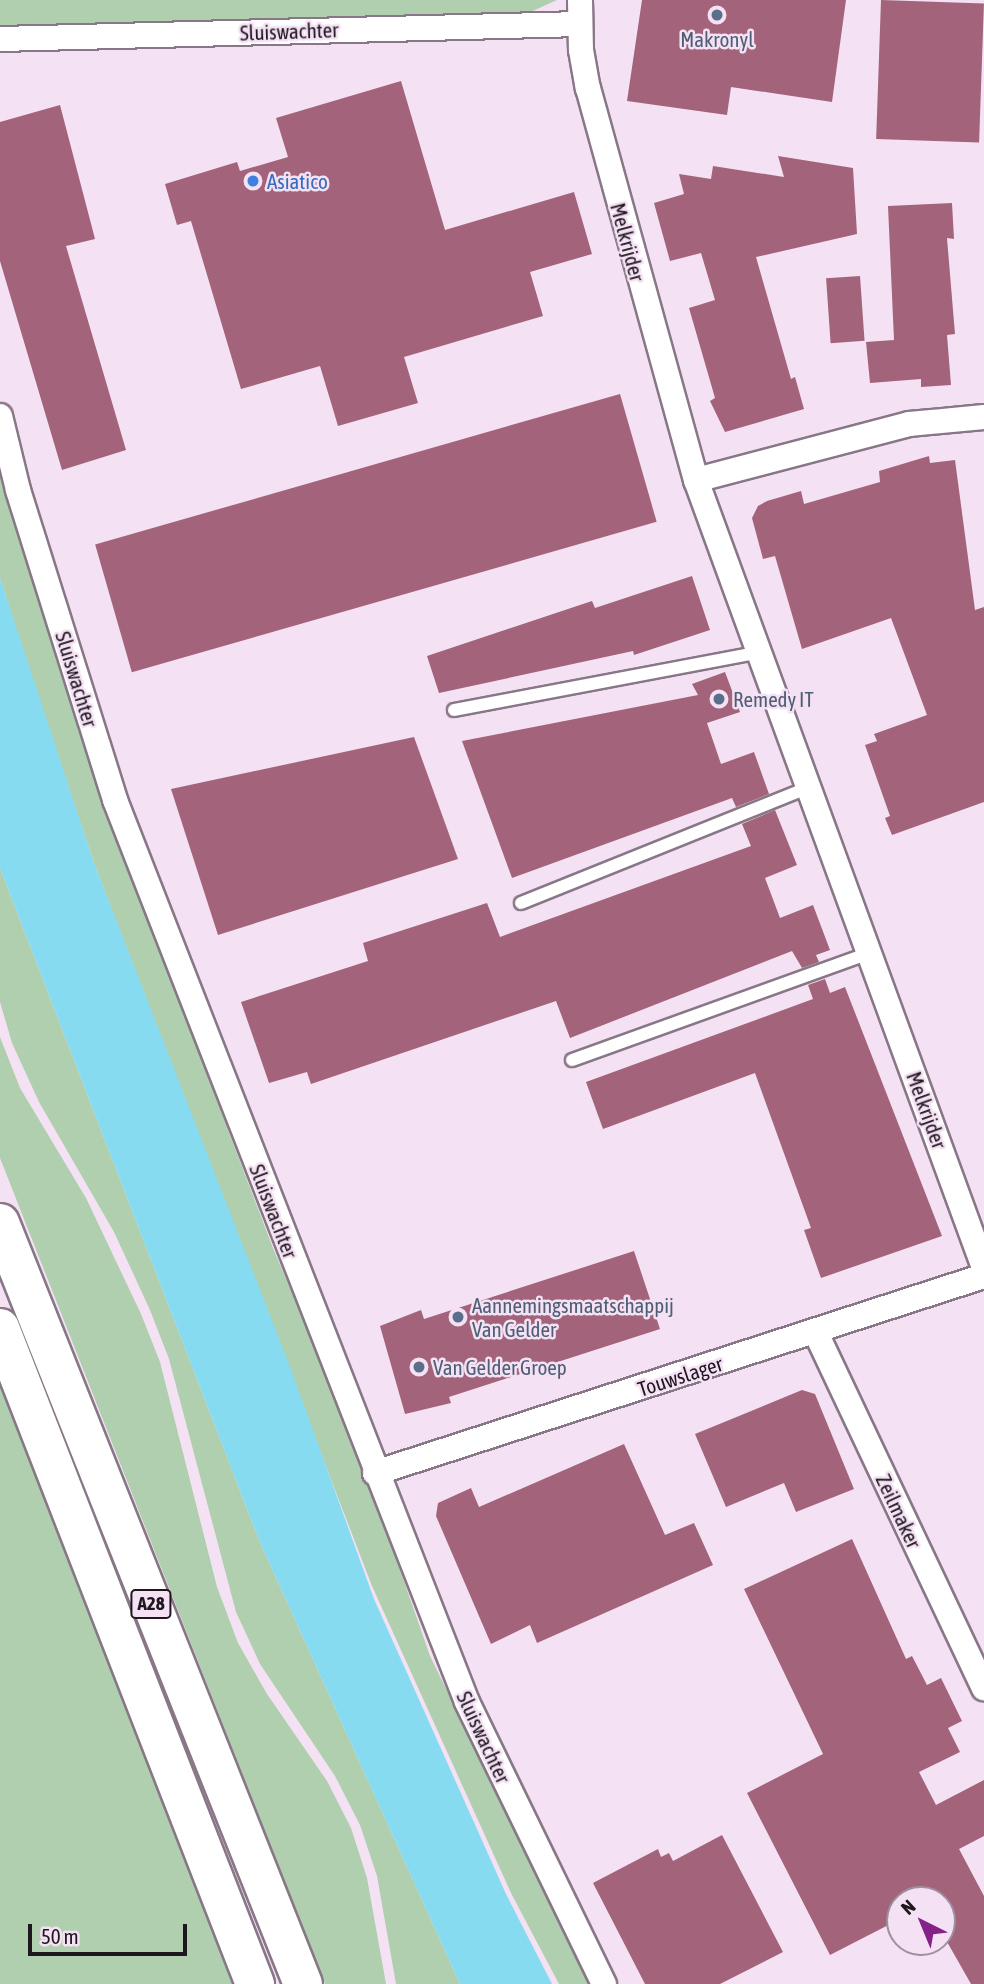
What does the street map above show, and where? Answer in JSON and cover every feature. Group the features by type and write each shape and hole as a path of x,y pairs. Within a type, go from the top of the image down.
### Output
{"highway":[{"name":"A28","path":"0,1223 303,1984"},
{"name":"A28","path":"0,1328 255,1984"}],"street":[{"name":"Sluiswachter","path":"0,39 579,12"},
{"name":"Melkrijder","path":"579,12 597,124 696,480 984,1268"},
{"name":"Sluiswachter","path":"0,416 18,490 115,800 375,1473 467,1702 604,1984"},
{"path":"696,480 909,424 984,417"},
{"name":"Touwslager","path":"375,1473 816,1333 984,1276"},
{"name":"Zeilmaker","path":"816,1333 984,1688"}],"lane":[{"path":"454,710 760,652"},
{"path":"521,903 810,786"},
{"path":"572,1060 870,953"}],"green space":[{"path":"0,0 557,0 526,14 0,29"},
{"path":"0,454 60,659 164,962 273,1248 358,1449 430,1656 591,1984 559,1984 511,1893 372,1586 94,863 31,675 0,578"},
{"path":"0,868 259,1540 460,1984 396,1984 377,1876 360,1825 335,1776 260,1664 236,1612 169,1359 150,1310 114,1232 39,1102 12,1043 0,1002"},
{"path":"0,1037 20,1088 86,1198 141,1314 160,1362 217,1587 238,1643 267,1694 327,1781 351,1828 367,1878 386,1984 325,1984 0,1158"},
{"path":"0,1378 237,1984 0,1984"}],"water":[{"path":"0,578 94,863 292,1372 374,1599 506,1894 552,1984 460,1984 259,1540 0,868"}],"building":[{"path":"642,0 846,0 832,102 731,87 727,115 627,101"},
{"path":"881,0 984,4 979,143 876,139"},
{"path":"401,81 445,230 574,192 592,254 530,272 543,316 404,357 418,403 338,426 320,366 241,389 191,221 177,225 165,184 237,162 240,171 288,157 276,118"},
{"path":"60,105 95,239 66,246 126,450 62,470 0,261 0,122"},
{"path":"778,156 853,168 857,234 756,257 791,379 795,377 804,409 725,432 710,401 715,398 689,308 715,300 701,253 670,261 654,203 684,194 679,174 711,179 713,166 784,177"},
{"path":"952,203 954,239 947,238 955,334 947,335 951,385 921,387 921,379 870,383 866,342 894,340 888,206"},
{"path":"860,276 865,341 831,343 826,278"},
{"path":"620,394 657,522 132,672 95,544"},
{"path":"929,456 930,463 955,460 975,610 984,607 984,802 892,835 885,818 890,816 865,745 877,741 874,734 927,715 891,618 802,649 775,556 763,559 752,518 758,506 767,501 801,491 804,504 880,482 879,471"},
{"path":"692,576 710,630 634,655 633,651 439,693 427,656 592,601 595,608"},
{"path":"725,672 740,712 707,723 721,764 754,752 769,794 736,807 732,798 512,878 462,741 698,695 692,684"},
{"path":"414,737 458,859 218,935 171,789"},
{"path":"775,810 797,865 765,878 780,918 813,905 830,950 816,955 819,962 802,968 792,951 570,1038 556,1001 311,1084 307,1072 269,1083 241,1002 368,961 363,943 487,903 500,937 751,846 742,824"},
{"path":"825,979 830,993 845,987 942,1236 821,1278 804,1230 811,1228 755,1073 603,1129 586,1082 813,999 808,985"},
{"path":"634,1251 660,1329 449,1397 451,1403 405,1414 380,1326 421,1310 424,1319"},
{"path":"802,1390 815,1394 854,1489 796,1512 784,1483 726,1507 695,1434"},
{"path":"624,1444 665,1535 694,1523 713,1565 537,1643 530,1625 491,1644 436,1516 438,1503 471,1488 479,1507"},
{"path":"852,1539 906,1659 912,1656 927,1685 941,1678 962,1721 948,1728 960,1752 919,1772 936,1805 984,1780 984,1836 959,1849 984,1896 984,1984 971,1984 955,1956 956,1886 886,1886 886,1926 830,1955 747,1793 823,1754 744,1589"},
{"path":"722,1835 783,1952 720,1984 645,1984 593,1883 658,1849 661,1857 669,1853 673,1861"}],"place":[{"name":"Makronyl","path":"717,15"},
{"name":"Asiatico","path":"253,181"},
{"name":"Remedy IT","path":"719,699"},
{"name":"Aannemingsmaatschappij Van Gelder","path":"458,1317"},
{"name":"Van Gelder Groep","path":"419,1367"}]}
